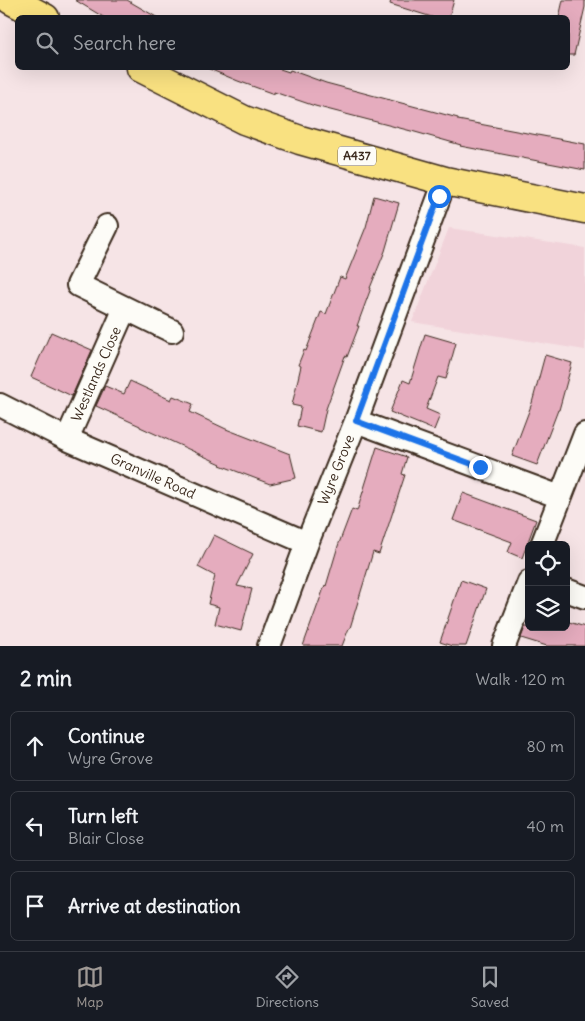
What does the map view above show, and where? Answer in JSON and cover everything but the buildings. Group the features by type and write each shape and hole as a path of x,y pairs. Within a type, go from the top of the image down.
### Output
{"main road":[{"path":"11,0 39,15"},
{"name":"A437","path":"145,70 244,120 300,140 445,181 585,209"}],"street":[{"name":"Wyre Grove","path":"269,646 307,543 356,421 445,181"},
{"name":"Westlands Close","path":"107,226 78,285 172,331"},
{"name":"Westlands Close","path":"67,439 124,308"},
{"name":"Granville Road","path":"0,405 67,439 307,543"},
{"path":"356,421 560,497"},
{"path":"544,541 585,434"},
{"path":"504,646 527,586"},
{"path":"570,591 585,597"}],"shaded area":[{"path":"449,228 585,248 585,350 412,322"}],"route":[{"path":"439,196 356,421 480,467"}]}
